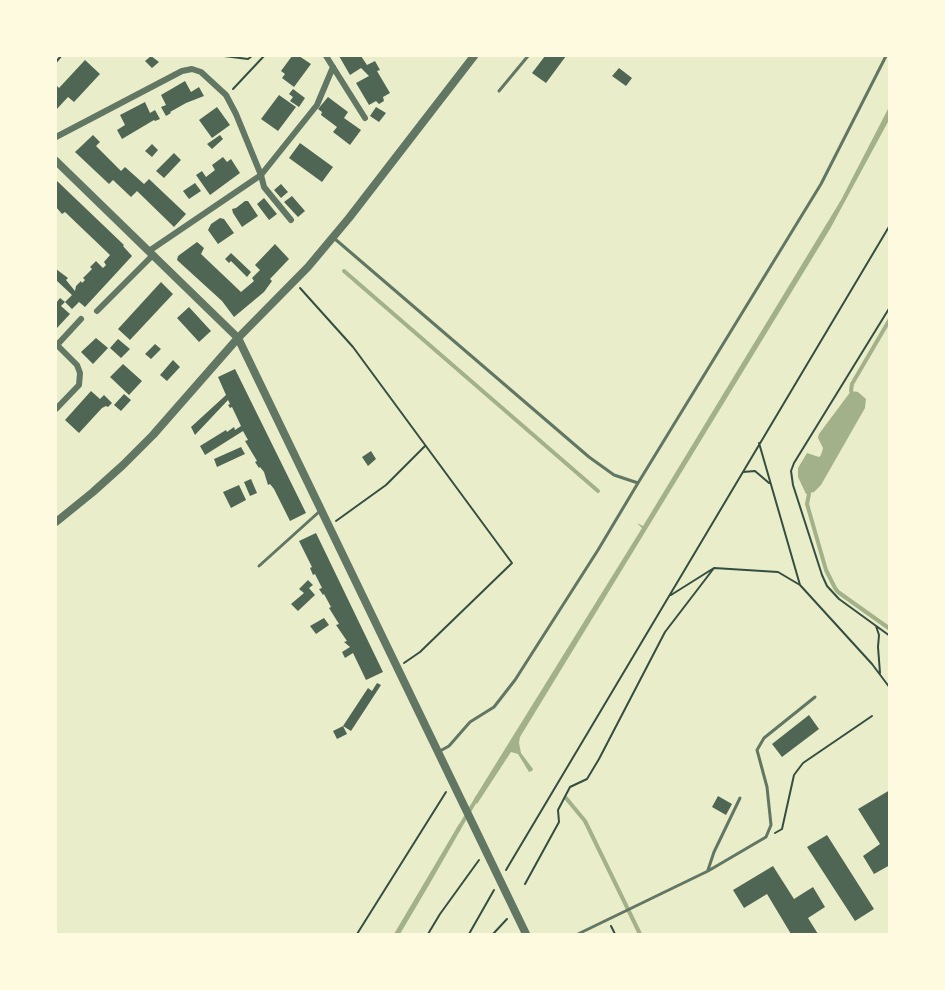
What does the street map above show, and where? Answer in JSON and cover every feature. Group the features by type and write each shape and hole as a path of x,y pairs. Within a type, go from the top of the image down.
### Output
{"street":[{"path":"326,56 364,118"},
{"path":"56,522 130,458 238,338 294,281 333,237 474,56"},
{"path":"97,311 151,253 261,175 317,105 333,67"},
{"path":"56,137 182,71 192,69 201,72 226,95 236,114 264,187 291,220"},
{"path":"56,161 238,338 526,934"},
{"path":"56,409 79,385 80,373 77,365 56,344 81,319"}],"lane":[{"path":"500,91 528,56"},
{"path":"438,752 449,746 470,722 494,707 515,680 598,550 820,184 886,56"},
{"path":"333,237 603,468 614,475 638,483"},
{"path":"259,566 321,510"},
{"path":"578,934 645,903 766,837 771,825 767,787 757,750 764,738 815,697"},
{"path":"708,870 714,852 740,798"}],"path":[{"path":"56,62 61,56"},
{"path":"224,56 248,59 252,56"},
{"path":"226,95 264,56"},
{"path":"508,866 890,225"},
{"path":"294,281 353,347 512,563 420,652 398,668"},
{"path":"890,307 791,471 827,586 839,599 890,636"},
{"path":"759,443 800,585"},
{"path":"328,526 386,485 425,446"},
{"path":"741,472 755,471 763,476 770,485"},
{"path":"668,597 714,568 778,572 800,585 890,688"},
{"path":"525,884 559,822 558,810 570,787 587,778 665,632 714,568"},
{"path":"876,626 879,635 880,675"},
{"path":"766,837 782,829 794,775 803,763 872,716"},
{"path":"357,934 454,785"},
{"path":"428,934 469,872 487,854"},
{"path":"469,934 492,893"},
{"path":"493,934 508,919 516,915"},
{"path":"610,920 615,934"}],"shaded area":[{"path":"889,107 889,120 830,229 520,737 521,753 533,769 532,771 529,772 518,754 511,752 477,804 474,799 642,528 637,523 643,526 841,200"},
{"path":"851,391 858,392 866,399 865,408 821,485 814,492 806,494 798,477 798,468 807,453 819,457 821,455 823,448 818,438 819,434"},
{"path":"459,824 461,829 429,885 400,934 394,934"}],"building":[{"path":"151,56 159,62 152,68 145,61"},
{"path":"292,56 299,56 311,64 294,87 282,78 285,74 281,71"},
{"path":"339,56 361,56 367,65 375,61 380,70 377,71 390,93 383,97 384,101 379,104 376,101 369,105 356,83 369,76 361,68 350,75"},
{"path":"545,56 566,56 546,83 532,73"},
{"path":"85,60 100,74 74,102 68,97 56,110 56,85 59,88"},
{"path":"619,68 632,78 626,86 612,76"},
{"path":"185,81 191,92 199,87 204,96 186,103 166,116 161,107 166,105 161,95"},
{"path":"293,89 305,98 299,107 290,101 293,97 289,94"},
{"path":"279,95 296,107 278,131 261,119"},
{"path":"328,97 348,112 344,118 361,130 350,145 333,132 337,127 321,115 322,112 318,109"},
{"path":"145,102 150,113 155,110 160,119 154,120 122,139 117,130 125,125 120,115"},
{"path":"217,107 230,125 212,138 199,120"},
{"path":"376,107 386,113 379,122 370,116"},
{"path":"93,135 100,142 96,146 121,171 125,167 144,184 149,179 186,214 174,227 137,191 131,197 113,180 109,184 75,152"},
{"path":"220,135 223,139 212,149 207,144"},
{"path":"300,143 333,167 322,182 289,158"},
{"path":"152,144 158,150 152,157 145,151"},
{"path":"174,153 181,160 164,178 156,171"},
{"path":"223,157 227,162 231,159 240,173 210,195 196,175 202,171 206,177 215,170 212,165"},
{"path":"56,180 124,245 132,256 85,307 79,302 72,309 65,302 72,295 56,280 56,269 68,278 66,280 75,291 76,286 85,280 83,278 92,269 90,267 96,261 103,268 106,265 104,262 110,255 65,212 62,214 56,207"},
{"path":"195,183 201,191 189,199 183,191"},
{"path":"281,184 288,192 281,198 274,190"},
{"path":"292,196 305,211 298,217 284,202"},
{"path":"264,198 277,214 269,220 257,204"},
{"path":"248,201 258,216 242,227 232,209"},
{"path":"220,218 224,219 234,233 218,244 208,230 211,224"},
{"path":"197,242 204,248 201,254 241,292 254,281 252,278 260,270 255,265 275,244 289,259 270,279 272,281 264,292 234,317 222,301 177,260 178,256"},
{"path":"231,253 251,272 247,277 231,261 229,263 225,259"},
{"path":"161,282 173,294 130,340 118,329"},
{"path":"60,298 65,302 61,306 70,314 57,328 56,303"},
{"path":"189,307 211,331 199,342 177,318"},
{"path":"96,338 108,348 93,364 81,352"},
{"path":"118,339 130,349 121,358 110,348"},
{"path":"155,344 161,349 151,359 145,354"},
{"path":"173,360 180,367 167,381 160,375"},
{"path":"123,364 142,381 129,395 110,377"},
{"path":"235,369 306,513 290,521 274,489 270,484 268,485 264,472 255,462 257,461 245,441 248,440 243,431 205,455 200,446 226,430 227,432 234,427 235,430 241,426 232,407 228,405 230,404 228,400 195,435 191,427 226,395 218,377"},
{"path":"91,391 100,399 104,395 112,403 102,408 79,433 65,420"},
{"path":"124,394 131,400 121,411 114,405"},
{"path":"241,447 245,454 217,467 214,459"},
{"path":"371,451 376,459 368,466 362,457"},
{"path":"251,479 257,493 250,496 244,482"},
{"path":"239,485 246,500 231,508 223,492"},
{"path":"316,533 383,672 366,680 353,653 345,658 342,652 350,647 344,642 347,641 336,625 339,624 324,594 319,589 322,588 315,574 313,575 310,568 312,567 299,541"},
{"path":"308,580 313,585 309,588 315,595 298,611 291,604 304,593 299,589"},
{"path":"324,618 329,625 316,634 310,626"},
{"path":"377,683 381,685 351,731 343,726 368,688 372,691"},
{"path":"809,715 819,729 782,757 772,744"},
{"path":"343,726 347,734 337,739 333,731"},
{"path":"890,790 890,865 874,874 863,856 880,844 858,809"},
{"path":"718,796 732,804 726,815 712,807"},
{"path":"827,835 874,909 855,921 807,847"},
{"path":"773,866 794,899 813,887 825,907 808,918 818,934 791,934 767,894 744,908 733,890"}],"waterway":[{"path":"344,271 598,491"},
{"path":"851,391 852,384 890,319"},
{"path":"809,494 807,504 826,570 835,588 890,629"},
{"path":"458,830 477,798"},
{"path":"566,798 585,821 640,934"}]}
